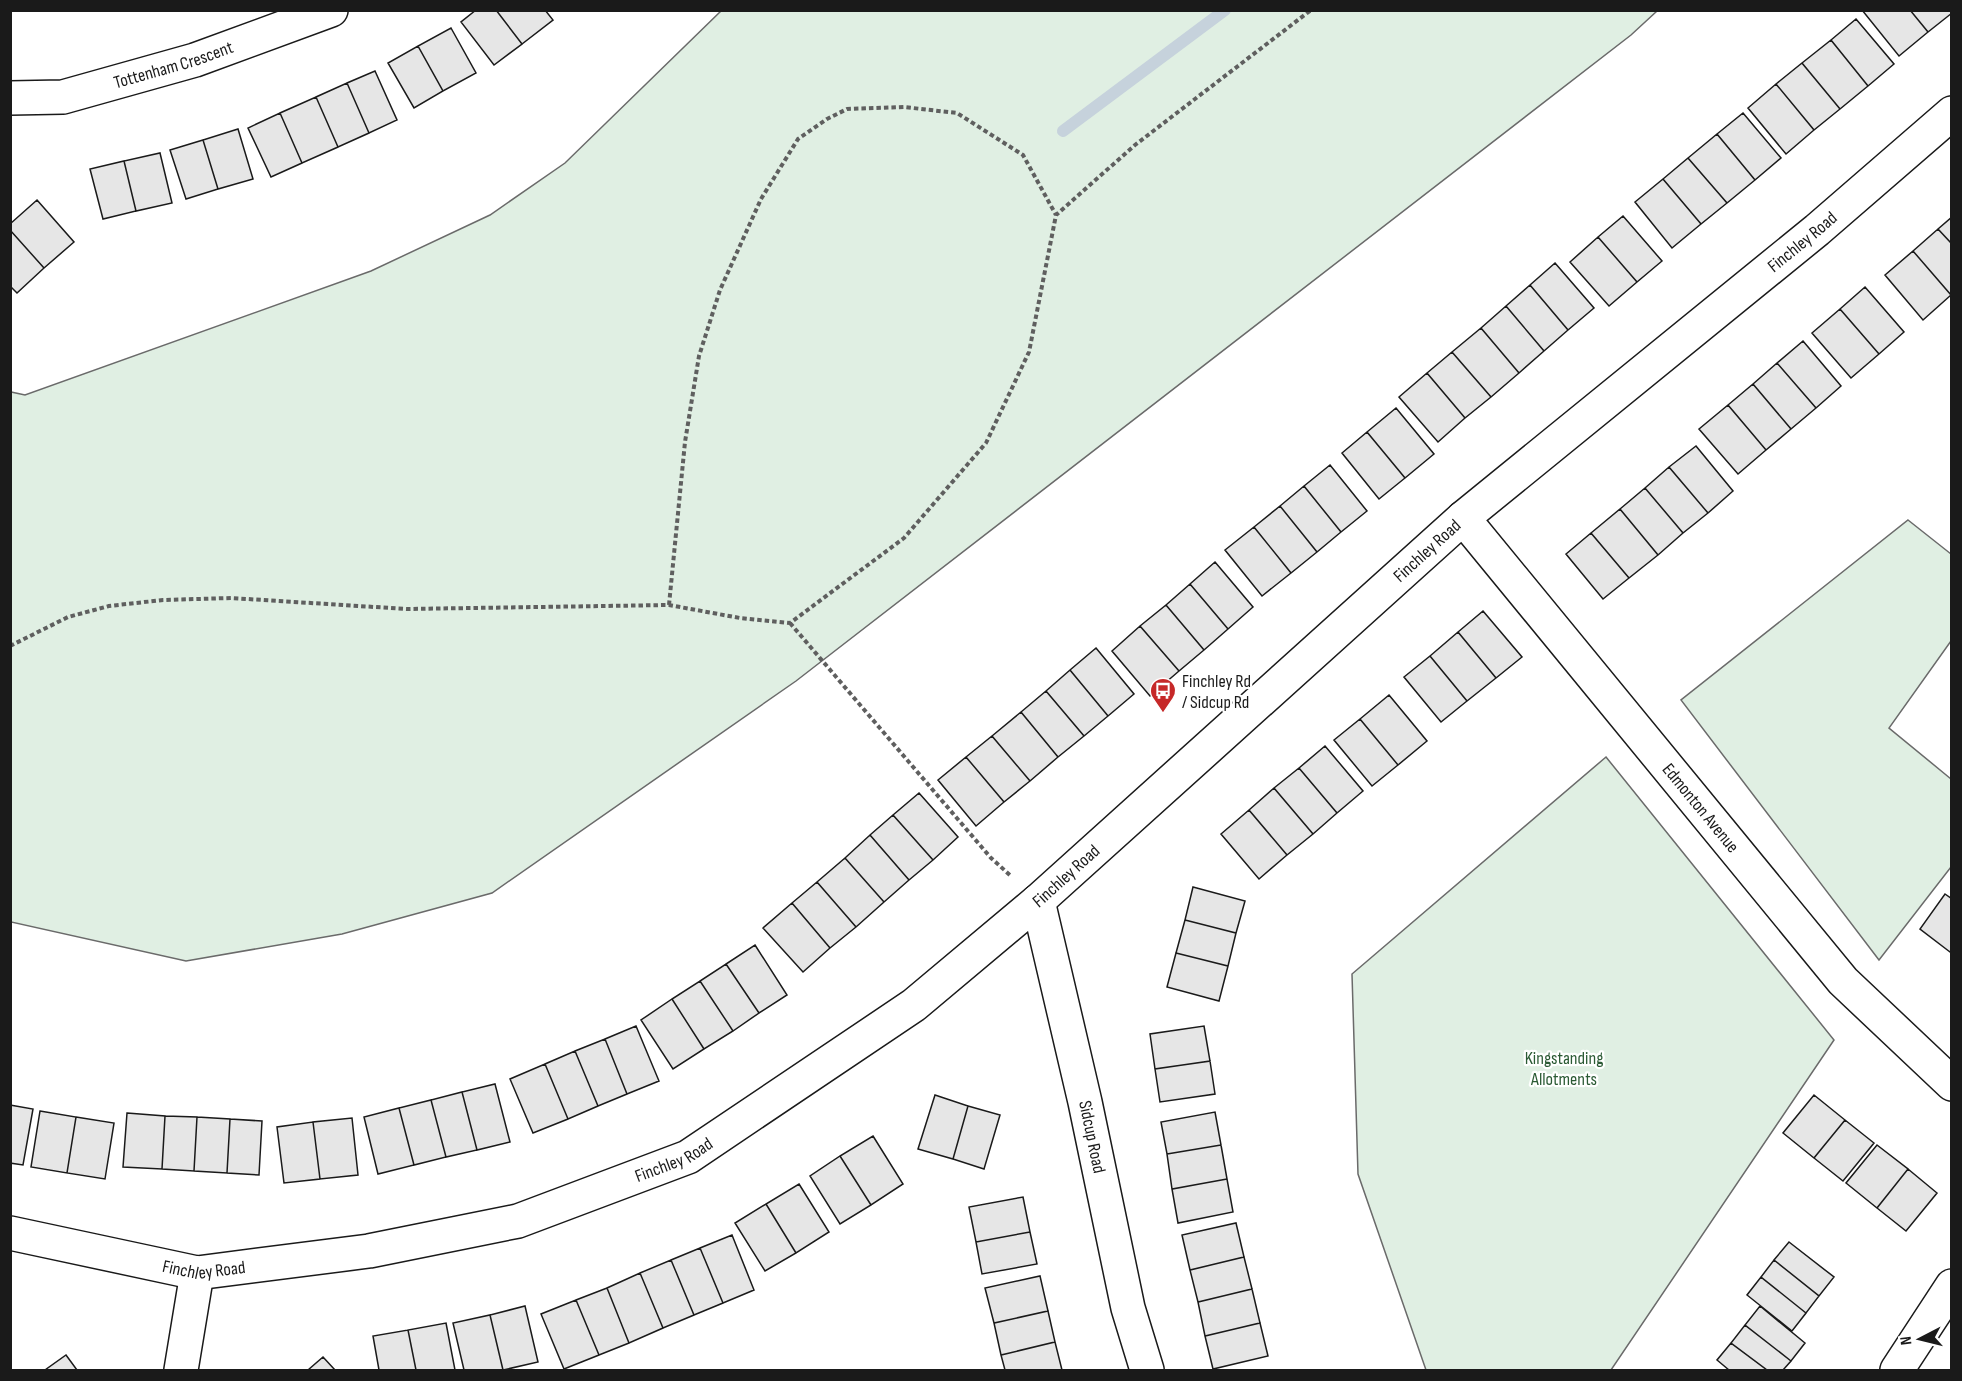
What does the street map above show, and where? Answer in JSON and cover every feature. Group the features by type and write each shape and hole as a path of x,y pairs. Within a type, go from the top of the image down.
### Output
{"street":[{"name":"Tottenham Crescent","path":"10,98 63,97 184,63 331,10"},
{"name":"Finchley Road","path":"10,1233 197,1273 369,1251 518,1221 688,1157 914,1005 1038,900 1463,518 1817,230 1952,113"},
{"name":"Edmonton Avenue","path":"1463,518 1843,981 1952,1084"},
{"name":"Sidcup Road","path":"1038,900 1085,1102 1128,1308 1147,1371"},
{"path":"182,1371 197,1273"},
{"path":"1897,1371 1952,1286"}],"path":[{"path":"10,646 68,617 109,606 163,600 231,598 406,609 669,605 740,618 790,623 903,538 986,443 1029,352 1056,215 1135,144 1311,10"},
{"path":"669,605 685,442 699,356 720,290 761,199 798,139 827,119 847,109 904,107 957,113 1023,155 1056,215"},
{"path":"790,623 991,858 1038,900"}],"green space":[{"path":"721,11 1657,11 1631,35 796,681 492,893 342,934 186,961 11,922 11,392 25,395 371,271 490,215 565,163"},
{"path":"1908,520 1951,554 1951,641 1889,728 1951,779 1951,867 1879,960 1681,700"},
{"name":"Kingstanding Allotments","path":"1606,757 1834,1040 1611,1370 1426,1370 1358,1174 1352,974"}],"building":[{"path":"476,10 496,10 522,44 494,65 461,22"},
{"path":"496,10 545,10 553,20 522,44"},
{"path":"1862,10 1910,10 1928,32 1899,56"},
{"path":"1910,10 1952,10 1952,13 1928,32"},
{"path":"1856,19 1894,64 1868,86 1831,40"},
{"path":"451,28 476,73 443,91 418,46"},
{"path":"1831,40 1868,86 1840,109 1802,63"},
{"path":"418,46 443,91 414,108 388,63"},
{"path":"1802,63 1840,109 1814,130 1776,84"},
{"path":"375,71 397,120 369,133 347,83"},
{"path":"347,83 369,133 338,147 316,97"},
{"path":"1776,84 1814,130 1786,154 1748,108"},
{"path":"316,97 338,147 302,163 280,113"},
{"path":"280,113 302,163 271,177 248,128"},
{"path":"1743,113 1781,158 1755,180 1717,134"},
{"path":"238,129 253,179 218,189 203,140"},
{"path":"1717,134 1755,180 1727,203 1688,158"},
{"path":"203,140 218,189 186,199 170,150"},
{"path":"160,153 172,203 136,211 124,161"},
{"path":"1688,158 1727,203 1701,224 1663,179"},
{"path":"124,161 136,211 103,219 90,169"},
{"path":"1663,179 1701,224 1672,248 1635,202"},
{"path":"37,200 74,242 44,268 10,230 10,224"},
{"path":"1623,216 1662,261 1637,282 1598,237"},
{"path":"1952,217 1952,244 1938,229"},
{"path":"1938,229 1952,244 1951,295 1913,251"},
{"path":"10,230 44,268 17,293 10,286"},
{"path":"1598,237 1637,282 1609,306 1570,262"},
{"path":"1913,251 1951,295 1923,320 1885,275"},
{"path":"1555,263 1594,308 1568,330 1530,285"},
{"path":"1530,285 1568,330 1544,351 1506,306"},
{"path":"1865,287 1904,332 1879,354 1840,309"},
{"path":"1506,306 1544,351 1519,373 1481,328"},
{"path":"1840,309 1879,354 1851,378 1812,333"},
{"path":"1481,328 1519,373 1491,397 1452,352"},
{"path":"1803,341 1841,386 1816,408 1777,363"},
{"path":"1452,352 1491,397 1465,418 1427,373"},
{"path":"1777,363 1816,408 1791,429 1753,384"},
{"path":"1427,373 1465,418 1438,442 1399,397"},
{"path":"1753,384 1791,429 1766,450 1728,405"},
{"path":"1728,405 1766,450 1738,474 1699,429"},
{"path":"1396,408 1434,454 1405,478 1367,432"},
{"path":"1367,432 1405,478 1379,499 1342,453"},
{"path":"1696,446 1733,491 1708,513 1669,467"},
{"path":"1330,465 1367,511 1341,532 1304,486"},
{"path":"1669,467 1708,513 1683,533 1645,488"},
{"path":"1304,486 1341,532 1317,552 1280,506"},
{"path":"1645,488 1683,533 1658,555 1620,509"},
{"path":"1280,506 1317,552 1291,573 1254,527"},
{"path":"1620,509 1658,555 1629,578 1591,533"},
{"path":"1254,527 1291,573 1262,596 1225,550"},
{"path":"1591,533 1629,578 1603,599 1566,554"},
{"path":"1215,562 1253,607 1228,629 1190,584"},
{"path":"1190,584 1228,629 1204,650 1166,605"},
{"path":"1166,605 1204,650 1179,671 1140,626"},
{"path":"1483,611 1522,657 1496,678 1458,632"},
{"path":"1140,626 1179,671 1150,696 1112,651"},
{"path":"1458,632 1496,678 1467,701 1430,656"},
{"path":"1096,648 1134,694 1108,716 1070,670"},
{"path":"1430,656 1467,701 1441,722 1404,677"},
{"path":"1070,670 1108,716 1084,736 1046,691"},
{"path":"1046,691 1084,736 1058,757 1021,712"},
{"path":"1389,695 1427,741 1398,765 1360,719"},
{"path":"1021,712 1058,757 1030,781 992,736"},
{"path":"1360,719 1398,765 1372,786 1334,740"},
{"path":"992,736 1030,781 1004,802 966,757"},
{"path":"1325,746 1363,791 1337,813 1299,768"},
{"path":"966,757 1004,802 976,826 938,780"},
{"path":"1299,768 1337,813 1313,834 1274,788"},
{"path":"1274,788 1313,834 1287,855 1249,810"},
{"path":"919,793 958,837 933,860 893,815"},
{"path":"1249,810 1287,855 1259,879 1221,834"},
{"path":"893,815 933,860 909,880 870,835"},
{"path":"870,835 909,880 884,902 845,858"},
{"path":"845,858 884,902 856,927 817,882"},
{"path":"817,882 856,927 830,948 792,903"},
{"path":"1193,887 1245,901 1236,933 1185,920"},
{"path":"1945,894 1952,899 1952,949 1950,952 1920,929"},
{"path":"792,903 830,948 803,972 763,928"},
{"path":"1185,920 1236,933 1228,966 1176,953"},
{"path":"755,945 787,995 759,1013 726,964"},
{"path":"1176,953 1228,966 1219,1001 1167,987"},
{"path":"726,964 759,1013 733,1031 700,981"},
{"path":"700,981 733,1031 704,1049 672,999"},
{"path":"672,999 704,1049 673,1069 641,1020"},
{"path":"636,1026 659,1081 627,1094 605,1039"},
{"path":"1204,1026 1210,1061 1155,1069 1150,1034"},
{"path":"605,1039 627,1094 598,1106 575,1051"},
{"path":"575,1051 598,1106 568,1119 545,1064"},
{"path":"1210,1061 1215,1094 1160,1102 1155,1069"},
{"path":"545,1064 568,1119 533,1133 510,1079"},
{"path":"495,1084 510,1142 477,1150 462,1092"},
{"path":"462,1092 477,1150 446,1157 431,1100"},
{"path":"935,1095 968,1106 953,1159 918,1149"},
{"path":"1814,1095 1845,1120 1814,1158 1783,1133"},
{"path":"431,1100 446,1157 414,1165 399,1108"},
{"path":"10,1105 33,1109 23,1165 10,1163"},
{"path":"968,1106 1000,1115 984,1169 953,1159"},
{"path":"399,1108 414,1165 378,1174 364,1117"},
{"path":"40,1111 76,1117 67,1173 31,1167"},
{"path":"1215,1112 1221,1145 1167,1154 1161,1122"},
{"path":"127,1113 165,1116 162,1169 123,1167"},
{"path":"165,1116 197,1117 194,1171 162,1169"},
{"path":"76,1117 114,1123 105,1179 67,1173"},
{"path":"197,1117 230,1119 227,1173 194,1171"},
{"path":"352,1118 358,1175 320,1179 313,1122"},
{"path":"230,1119 262,1121 259,1175 227,1173"},
{"path":"1845,1120 1874,1143 1843,1181 1814,1158"},
{"path":"313,1122 320,1179 284,1183 277,1127"},
{"path":"873,1136 903,1184 871,1205 840,1156"},
{"path":"1221,1145 1227,1179 1172,1189 1167,1154"},
{"path":"1877,1145 1908,1169 1877,1208 1846,1183"},
{"path":"840,1156 871,1205 840,1224 810,1176"},
{"path":"1908,1169 1937,1193 1906,1231 1877,1208"},
{"path":"1227,1179 1233,1212 1178,1223 1172,1189"},
{"path":"799,1184 829,1232 796,1253 766,1204"},
{"path":"1023,1197 1030,1232 976,1242 969,1207"},
{"path":"766,1204 796,1253 765,1271 735,1223"},
{"path":"1236,1223 1244,1257 1190,1270 1182,1235"},
{"path":"1030,1232 1037,1264 982,1274 976,1242"},
{"path":"732,1235 754,1290 723,1303 700,1248"},
{"path":"1789,1242 1834,1277 1819,1296 1774,1260"},
{"path":"700,1248 723,1303 694,1315 671,1260"},
{"path":"1244,1257 1252,1289 1198,1302 1190,1270"},
{"path":"671,1260 694,1315 663,1328 640,1273"},
{"path":"1774,1260 1819,1296 1806,1313 1761,1277"},
{"path":"640,1273 663,1328 629,1343 607,1288"},
{"path":"1040,1276 1048,1311 994,1323 985,1288"},
{"path":"1761,1277 1806,1313 1792,1331 1747,1295"},
{"path":"607,1288 629,1343 599,1355 576,1300"},
{"path":"1252,1289 1260,1323 1205,1336 1198,1302"},
{"path":"576,1300 599,1355 564,1369 541,1314"},
{"path":"525,1306 538,1362 503,1370 490,1315"},
{"path":"1760,1306 1805,1343 1791,1361 1745,1325"},
{"path":"1048,1311 1055,1342 1001,1355 994,1323"},
{"path":"490,1315 503,1370 464,1370 453,1323"},
{"path":"446,1323 455,1370 416,1370 408,1330"},
{"path":"1260,1323 1268,1356 1213,1369 1205,1336"},
{"path":"1745,1325 1791,1361 1783,1370 1767,1370 1731,1343"},
{"path":"408,1330 416,1370 379,1370 373,1336"},
{"path":"1055,1342 1062,1370 1005,1370 1001,1355"},
{"path":"1731,1343 1767,1370 1729,1370 1717,1360"},
{"path":"66,1355 77,1370 45,1370"},
{"path":"323,1357 335,1370 308,1370"}],"waterway":[{"path":"1063,131 1225,10"}],"place":[{"name":"Finchley Rd / Sidcup Rd","path":"1163,714"}]}
